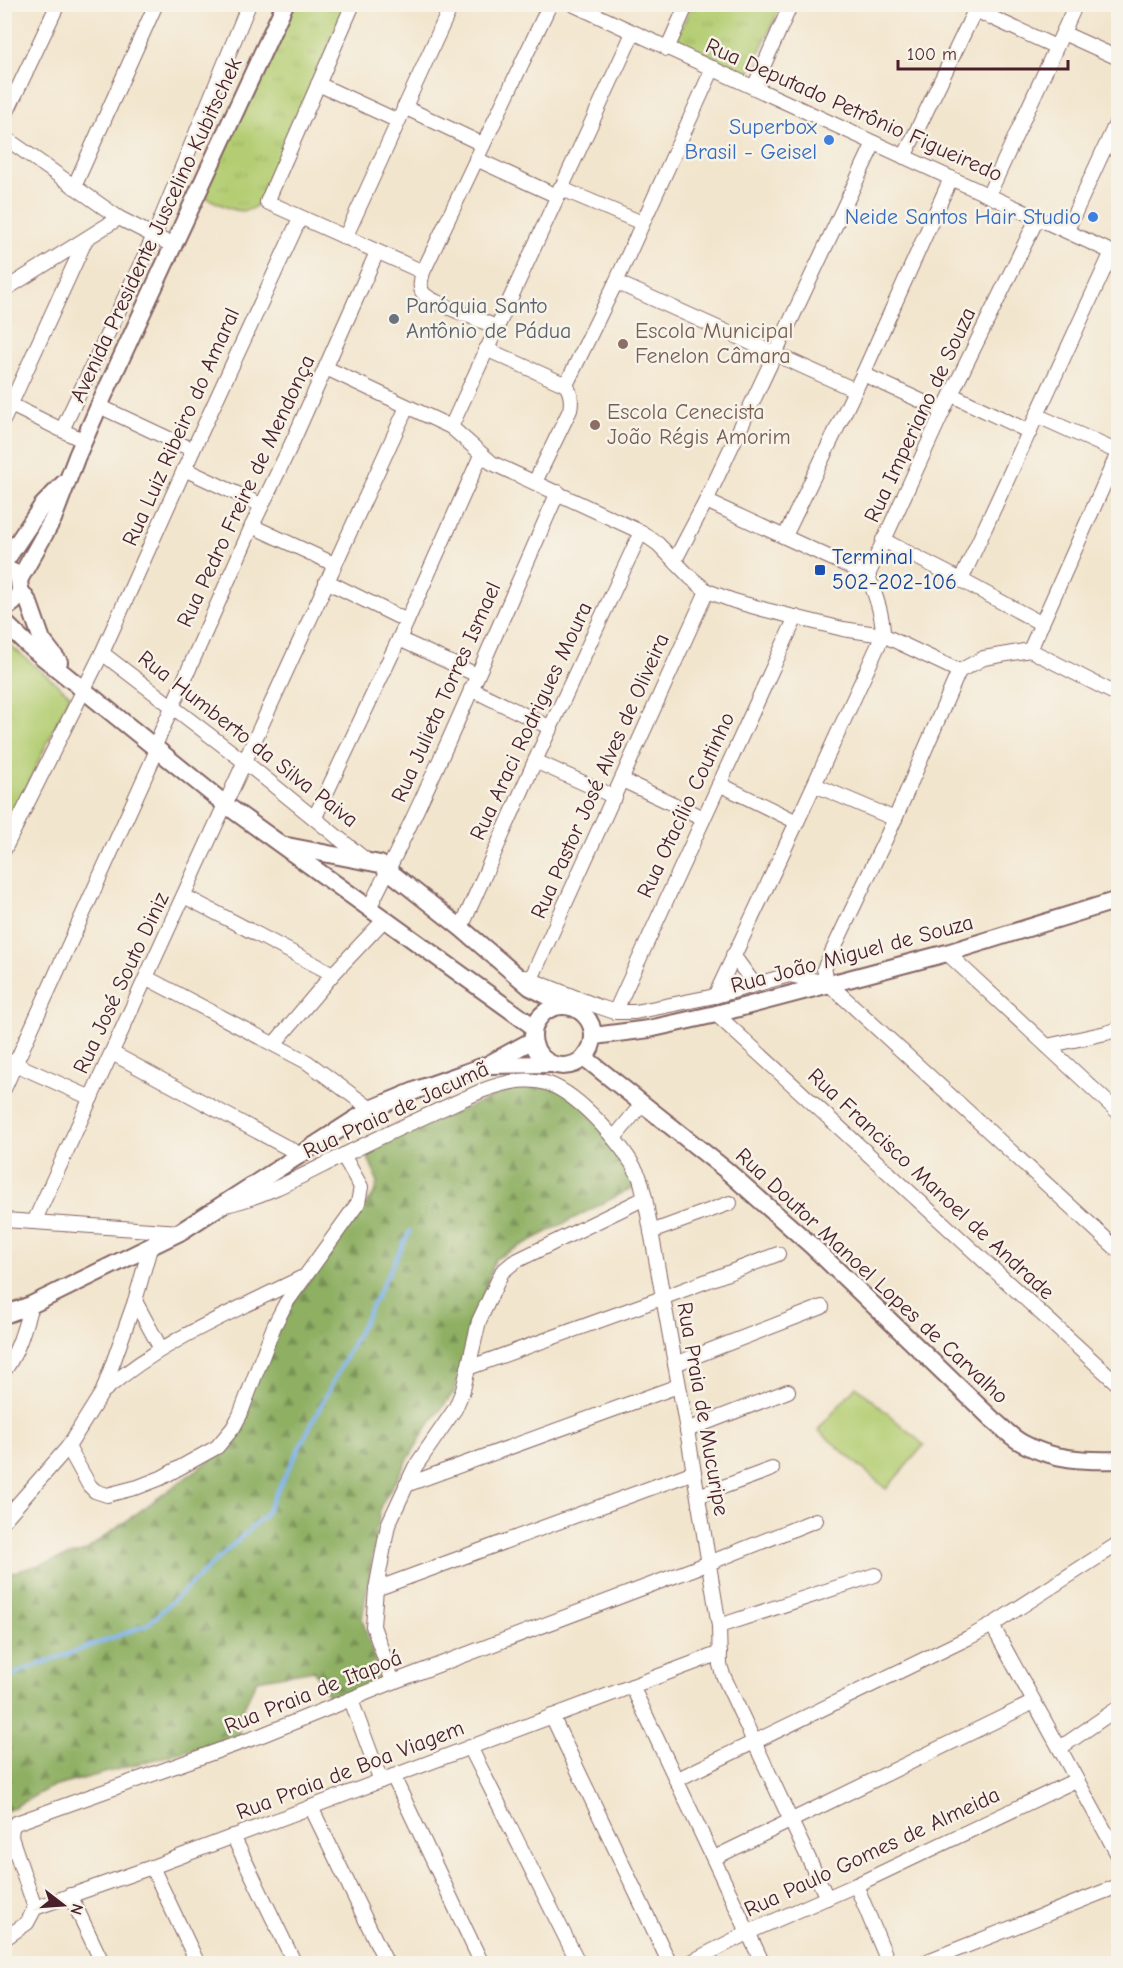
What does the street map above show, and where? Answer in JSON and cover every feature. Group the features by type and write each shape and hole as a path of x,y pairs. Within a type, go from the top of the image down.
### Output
{"main road":[{"name":"Avenida Presidente Juscelino Kubitschek","path":"4,608 12,605 18,598 20,585 53,519 99,406 285,4"},
{"path":"4,563 42,506 70,475"},
{"path":"4,568 15,573 42,640 77,685"},
{"path":"4,622 28,645 226,805 369,908 534,1033"},
{"path":"280,845 367,861 388,870 530,987 583,1013 594,1036 585,1058 570,1066 488,1065"},
{"name":"Rua João Miguel de Souza","path":"594,1036 649,1029 716,1014 947,952 1119,900"},
{"path":"551,1064 536,1050 534,1033 539,1017 547,1010 557,1006 567,1006"},
{"path":"4,1315 31,1305 180,1232 371,1109 488,1065 534,1033"},
{"name":"Rua Doutor Manoel Lopes de Carvalho","path":"585,1058 726,1170 812,1246 992,1419 1021,1443 1064,1459 1119,1460"}],"street":[{"path":"4,118 58,4"},
{"path":"74,187 156,4"},
{"path":"62,430 154,236 249,4"},
{"path":"353,4 267,202 423,272"},
{"path":"345,238 452,4"},
{"path":"496,327 424,295 421,288 423,272 549,4"},
{"path":"667,49 687,4"},
{"path":"754,87 791,4"},
{"path":"988,194 1076,4"},
{"name":"Rua Deputado Petrônio Figueiredo","path":"582,6 667,49 1115,253"},
{"path":"904,158 977,7 1056,47"},
{"path":"451,427 633,33"},
{"path":"1063,33 1119,58"},
{"path":"566,385 616,282 713,68"},
{"path":"318,84 398,121"},
{"path":"404,107 482,144"},
{"path":"1067,230 1119,119"},
{"path":"675,561 776,355 874,143"},
{"path":"8,144 119,218 174,246"},
{"path":"476,159 642,223"},
{"path":"785,536 863,374 951,178"},
{"name":"Rua Imperiano de Souza","path":"868,575 943,411 1038,217"},
{"path":"4,290 119,218"},
{"name":"Rua Luiz Ribeiro do Amaral","path":"4,850 77,685 102,653 300,218"},
{"path":"4,419 86,239"},
{"name":"Rua Pedro Freire de Mendonça","path":"4,1089 10,1062 155,749 171,706 377,252"},
{"path":"961,580 1115,253"},
{"path":"616,282 855,390"},
{"path":"108,333 127,344"},
{"path":"486,349 566,385 571,398 570,410 535,482"},
{"path":"326,368 451,427 492,463 641,532 658,544 707,591 734,601 843,629 883,635 959,671"},
{"path":"863,374 943,411"},
{"path":"952,395 1030,432"},
{"path":"11,405 84,441"},
{"path":"99,406 193,450"},
{"name":"Rua José Souto Diniz","path":"34,1222 407,407"},
{"path":"1030,650 1119,453 1038,416"},
{"path":"315,817 482,455"},
{"path":"184,469 261,505"},
{"name":"Rua Julieta Torres Ismael","path":"369,908 471,689 558,492"},
{"path":"706,501 868,575 880,609 883,635 715,996"},
{"path":"252,526 334,564"},
{"name":"Rua Araci Rodrigues Moura","path":"461,928 641,532"},
{"path":"883,540 1042,624"},
{"path":"326,581 407,621"},
{"name":"Rua Pastor José Alves de Oliveira","path":"531,979 707,591"},
{"name":"Rua Otacílio Coutinho","path":"615,1012 796,617"},
{"path":"399,639 477,675"},
{"path":"828,983 824,969 895,819 959,671 984,658 1030,650 1119,695"},
{"name":"Rua Humberto da Silva Paiva","path":"102,653 315,817 367,861"},
{"path":"471,689 551,728"},
{"path":"535,761 615,797"},
{"path":"622,780 703,818"},
{"path":"719,784 797,822"},
{"path":"815,785 895,819"},
{"path":"184,896 333,974"},
{"path":"274,1044 333,974 384,920"},
{"path":"947,952 1119,1112"},
{"path":"734,955 754,984"},
{"path":"510,972 615,1012 657,1009 715,996 789,975 828,983 1119,1250"},
{"path":"147,978 308,1062 371,1109"},
{"name":"Rua Francisco Manoel de Andrade","path":"716,1014 1119,1384"},
{"path":"1047,1046 1106,1034 1119,1029"},
{"path":"112,1053 301,1155"},
{"path":"10,1062 91,1098"},
{"name":"Rua Praia de Jacumã","path":"221,1206 261,1195 481,1091 519,1081 549,1084 563,1091 582,1106 614,1138 640,1179 645,1198"},
{"path":"614,1138 642,1104"},
{"path":"68,1447 89,1485 95,1491 107,1495 161,1478 217,1447 233,1428 240,1415 274,1326 286,1303 302,1277 358,1203 361,1187 344,1155"},
{"path":"393,1682 373,1626 376,1588 388,1525 406,1485 426,1450 455,1409 463,1390 479,1321 502,1272 514,1262 645,1198"},
{"name":"Rua Praia de Mucuripe","path":"645,1198 709,1563 719,1626 723,1675 827,1898"},
{"path":"651,1232 730,1203"},
{"path":"4,1221 180,1232"},
{"path":"4,1520 68,1447 103,1391 135,1301 150,1248"},
{"path":"468,1368 777,1254"},
{"path":"103,1391 161,1349 302,1277"},
{"path":"135,1301 161,1349"},
{"path":"4,1371 12,1361 21,1340 31,1305"},
{"path":"675,1364 822,1307"},
{"path":"406,1485 678,1386"},
{"path":"687,1430 788,1391"},
{"path":"698,1496 772,1468"},
{"path":"376,1588 694,1472"},
{"name":"Rua Praia de Itapoá","path":"35,1908 11,1837 12,1827 16,1823 251,1739 393,1682 709,1563 816,1520"},
{"path":"676,1780 992,1625 1119,1544"},
{"path":"719,1626 875,1575"},
{"path":"992,1625 1119,1855"},
{"name":"Rua Praia de Boa Viagem","path":"4,1939 27,1923 35,1908 152,1867 720,1653"},
{"path":"632,1686 763,1964"},
{"path":"351,1700 387,1779 482,1964"},
{"path":"714,1858 1034,1702"},
{"path":"1060,1748 1119,1708"},
{"path":"552,1716 670,1964"},
{"path":"470,1747 579,1964"},
{"name":"Rua Paulo Gomes de Almeida","path":"687,1964 749,1932 856,1885 1076,1780"},
{"path":"310,1807 387,1964"},
{"path":"233,1836 295,1964"},
{"path":"152,1867 198,1964"},
{"path":"856,1885 889,1964"},
{"path":"920,1964 1119,1886"},
{"path":"70,1895 103,1964"}],"green space":[{"path":"291,5 348,5 260,202 254,208 247,210 232,209 203,196"},
{"path":"692,5 781,5 749,74 675,41"},
{"path":"5,641 70,695 5,832"},
{"path":"541,1077 582,1103 640,1184 495,1259 454,1392 427,1427 381,1505 362,1619 381,1679 330,1699 314,1670 257,1680 236,1723 241,1736 49,1788 5,1812 5,1575 85,1551 217,1455 291,1305 376,1191 377,1180 365,1150"},
{"path":"856,1386 924,1445 886,1489 818,1430"}],"waterway":[{"path":"4,1682 16,1673 147,1625 265,1515 410,1231"}],"place":[{"name":"Superbox Brasil - Geisel","path":"829,140"},
{"name":"Neide Santos Hair Studio","path":"1093,217"},
{"name":"Paróquia Santo Antônio de Pádua","path":"394,319"},
{"name":"Escola Municipal Fenelon Câmara","path":"623,344"},
{"name":"Escola Cenecista João Régis Amorim","path":"595,425"},
{"name":"Terminal 502-202-106","path":"820,570"}]}
